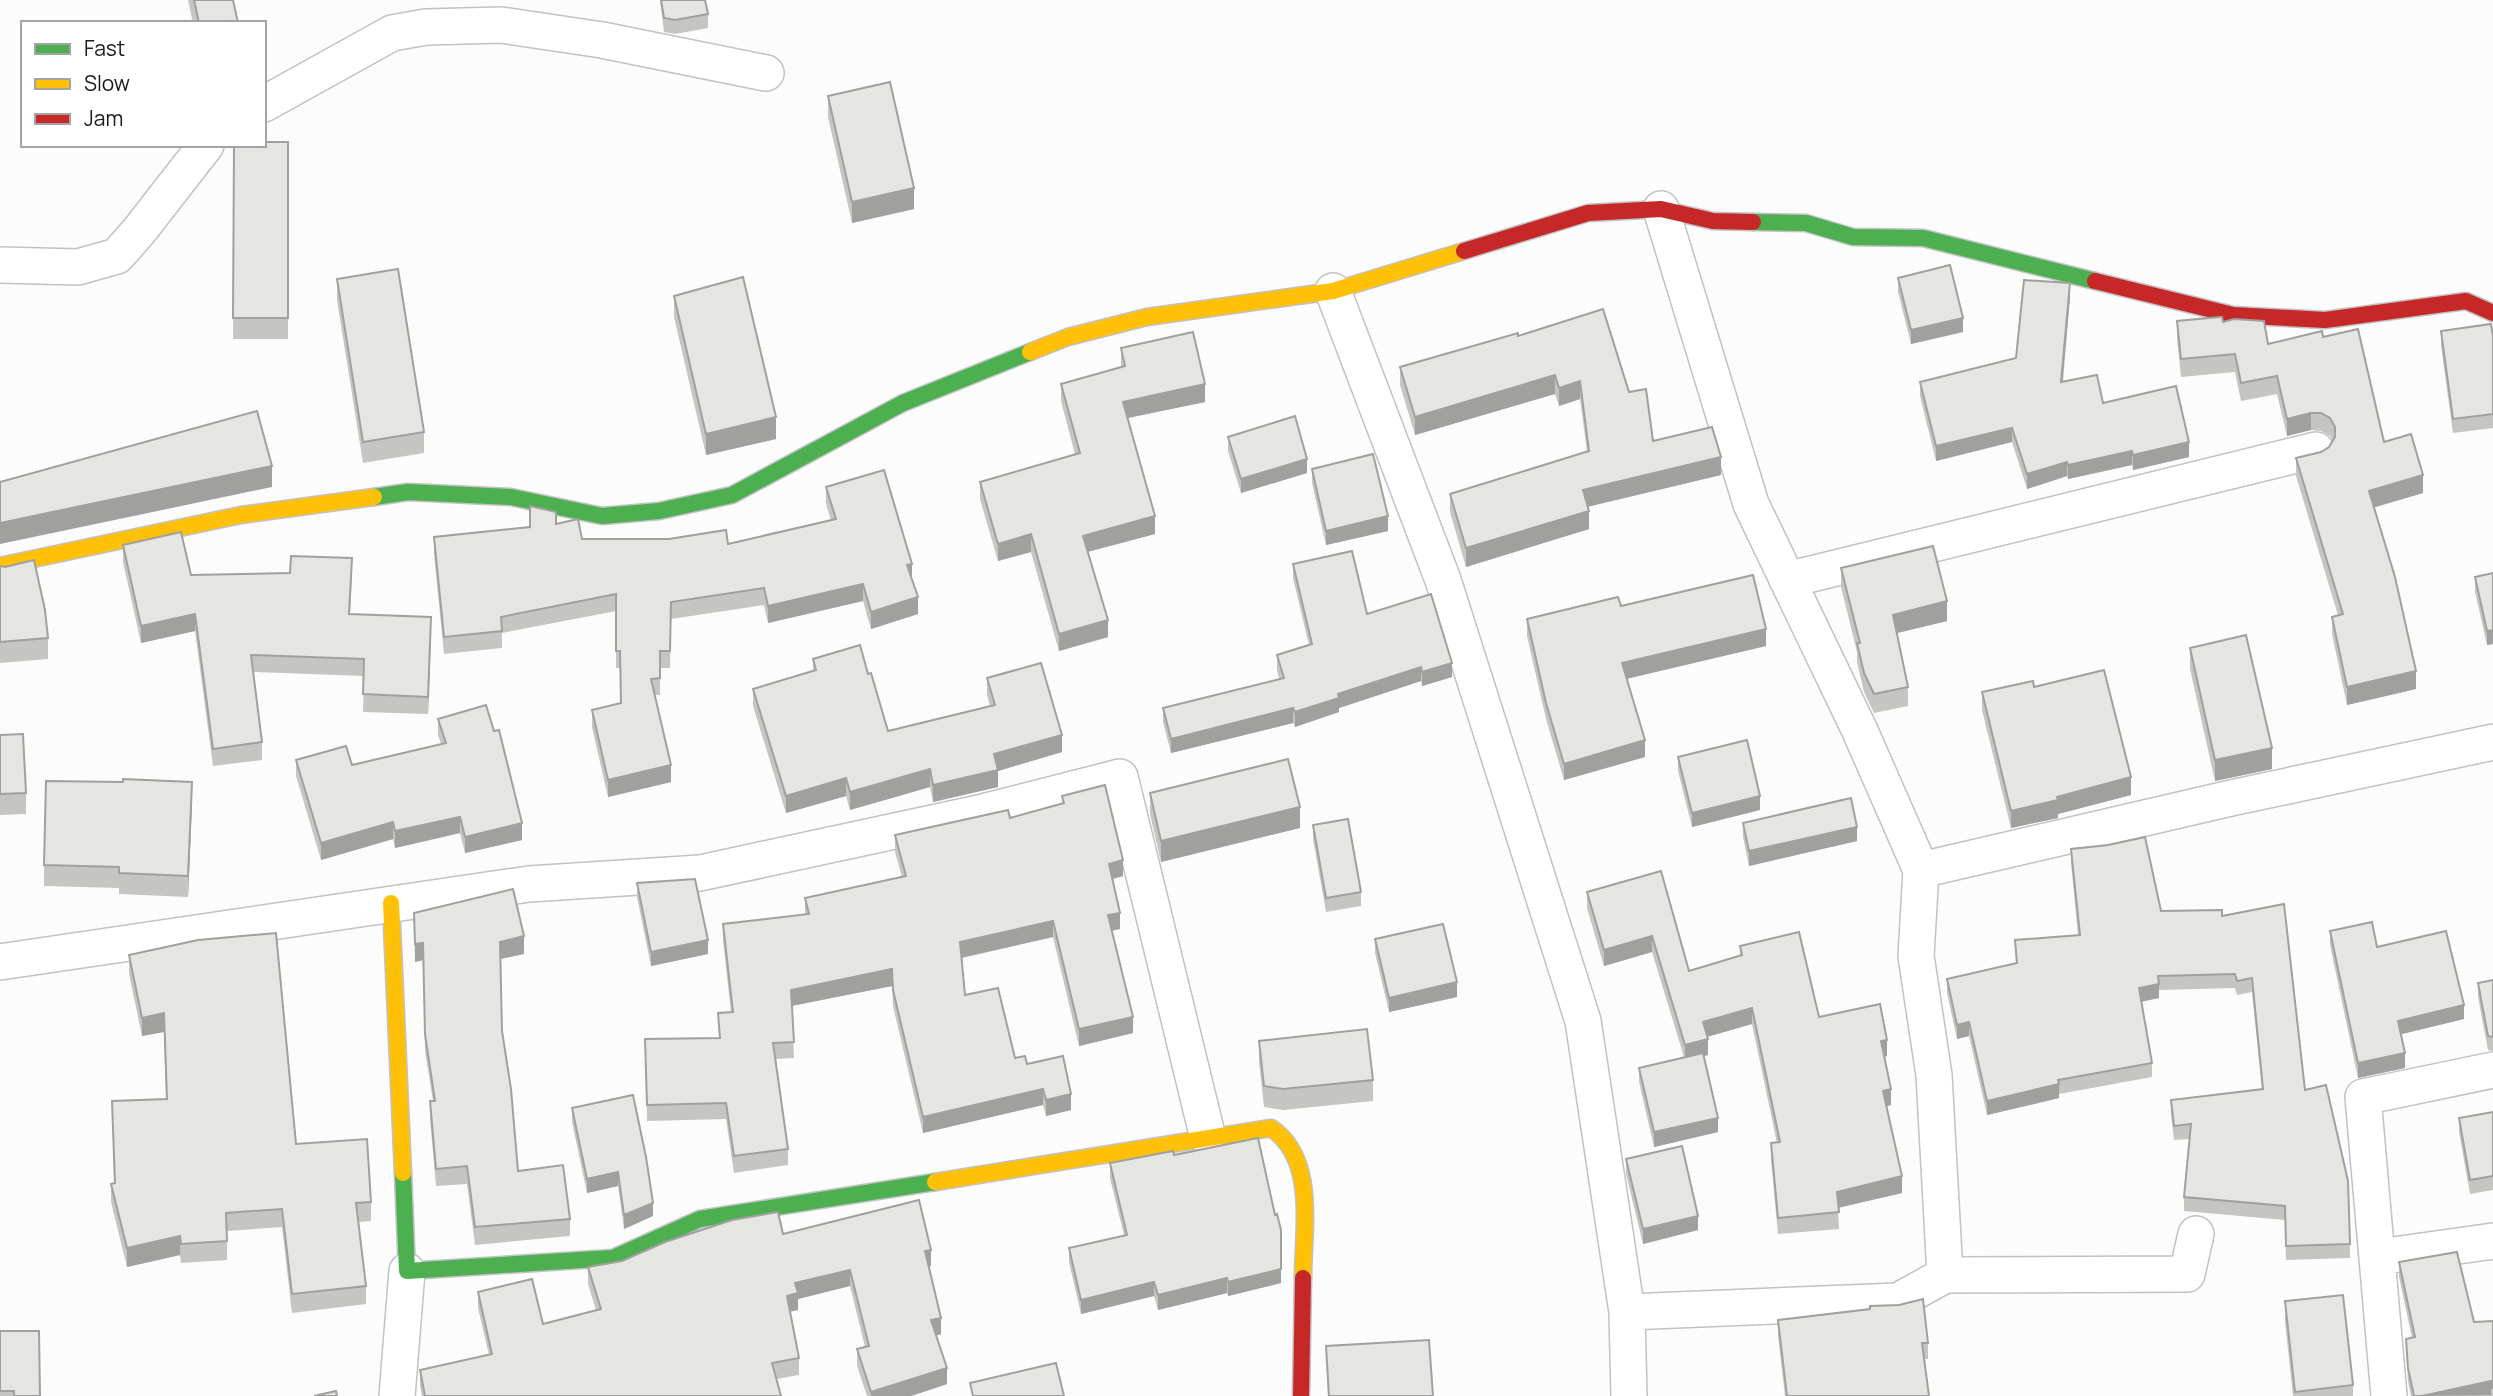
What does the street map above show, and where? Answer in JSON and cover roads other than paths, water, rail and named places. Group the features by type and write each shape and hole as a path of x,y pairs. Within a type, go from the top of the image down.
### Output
{"street":[{"path":"266,103 392,33 426,27 501,25 602,40 766,73"},
{"path":"0,265 78,267 117,256 204,147"},
{"path":"1661,209 1751,504 1860,731 1922,870 1916,956 1934,1075 1945,1275"},
{"path":"0,565 241,515 408,492 511,498 601,516 659,511 696,503 732,495 903,403 1068,337 1147,317 1333,291 1588,213 1661,209 1713,221 1806,223 1853,237 1923,238 2233,315 2325,320 2466,301 2493,313"},
{"path":"1333,291 1443,580 1583,1021 1627,1312 1629,1396"},
{"path":"1787,580 2316,450"},
{"path":"1922,870 2218,801 2493,742"},
{"path":"0,962 529,884 700,873 983,812 1120,777 1208,1138"},
{"path":"391,903 407,1271 397,1396"},
{"path":"2389,1396 2364,1097 2493,1070"},
{"path":"407,1271 612,1258 699,1219 1271,1128 1282,1135 1295,1150 1304,1180 1301,1396"},
{"path":"1627,1312 1898,1301 1945,1275 2187,1275 2196,1234"},
{"path":"2379,1257 2493,1241"}]}
